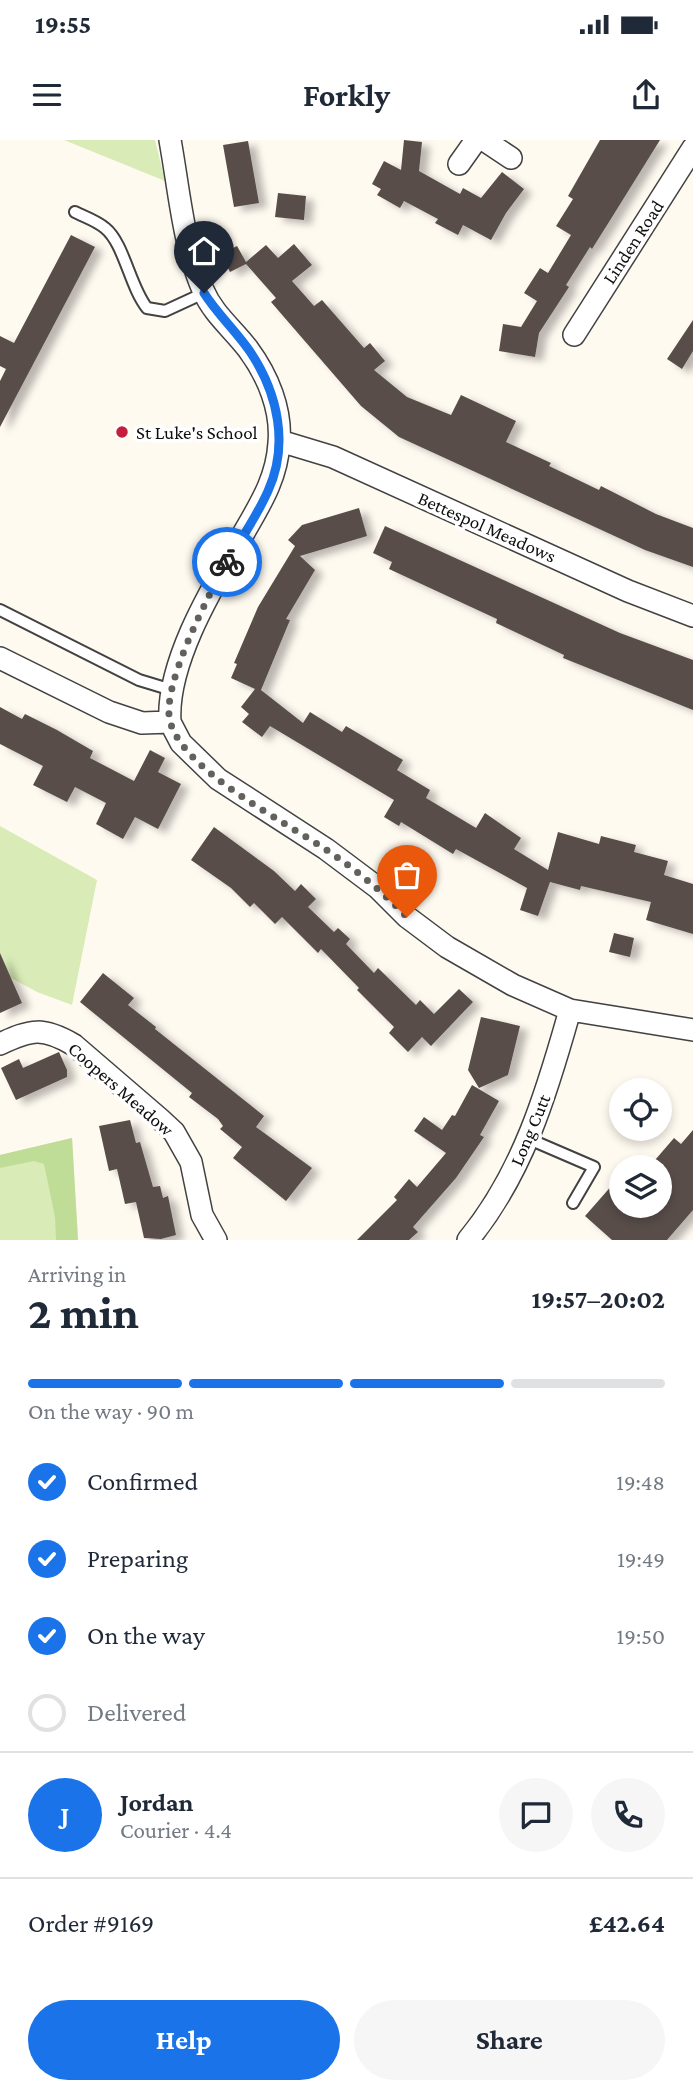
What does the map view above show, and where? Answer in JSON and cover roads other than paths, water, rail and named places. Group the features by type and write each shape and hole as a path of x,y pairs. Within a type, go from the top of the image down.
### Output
{"street":[{"path":"170,140 192,263 204,293 260,367 276,406 280,441 268,491 205,600 172,690 170,722 181,743 218,779 347,864 378,888 407,917 447,947 513,985 570,1010 693,1030"},
{"path":"459,164 477,140"},
{"path":"484,140 511,158"},
{"name":"Linden Road","path":"574,335 693,148"},
{"name":"Bettespol Meadows","path":"280,441 332,457 628,591 693,616"},
{"path":"0,658 129,720 150,724 170,722"},
{"name":"Long Cutt","path":"468,1240 502,1193 529,1139 543,1102 570,1010"},
{"name":"Coopers Meadow","path":"0,1044 33,1032 48,1032 62,1038 74,1045 160,1119 174,1132 191,1162 202,1214 216,1240"}],"lane":[{"path":"75,212 107,229 121,253 137,294 147,308 165,311 204,293"},
{"path":"0,610 139,680 172,690"},
{"path":"529,1139 594,1167 573,1203"}],"place":[{"name":"St Luke's School","path":"122,432"}]}
